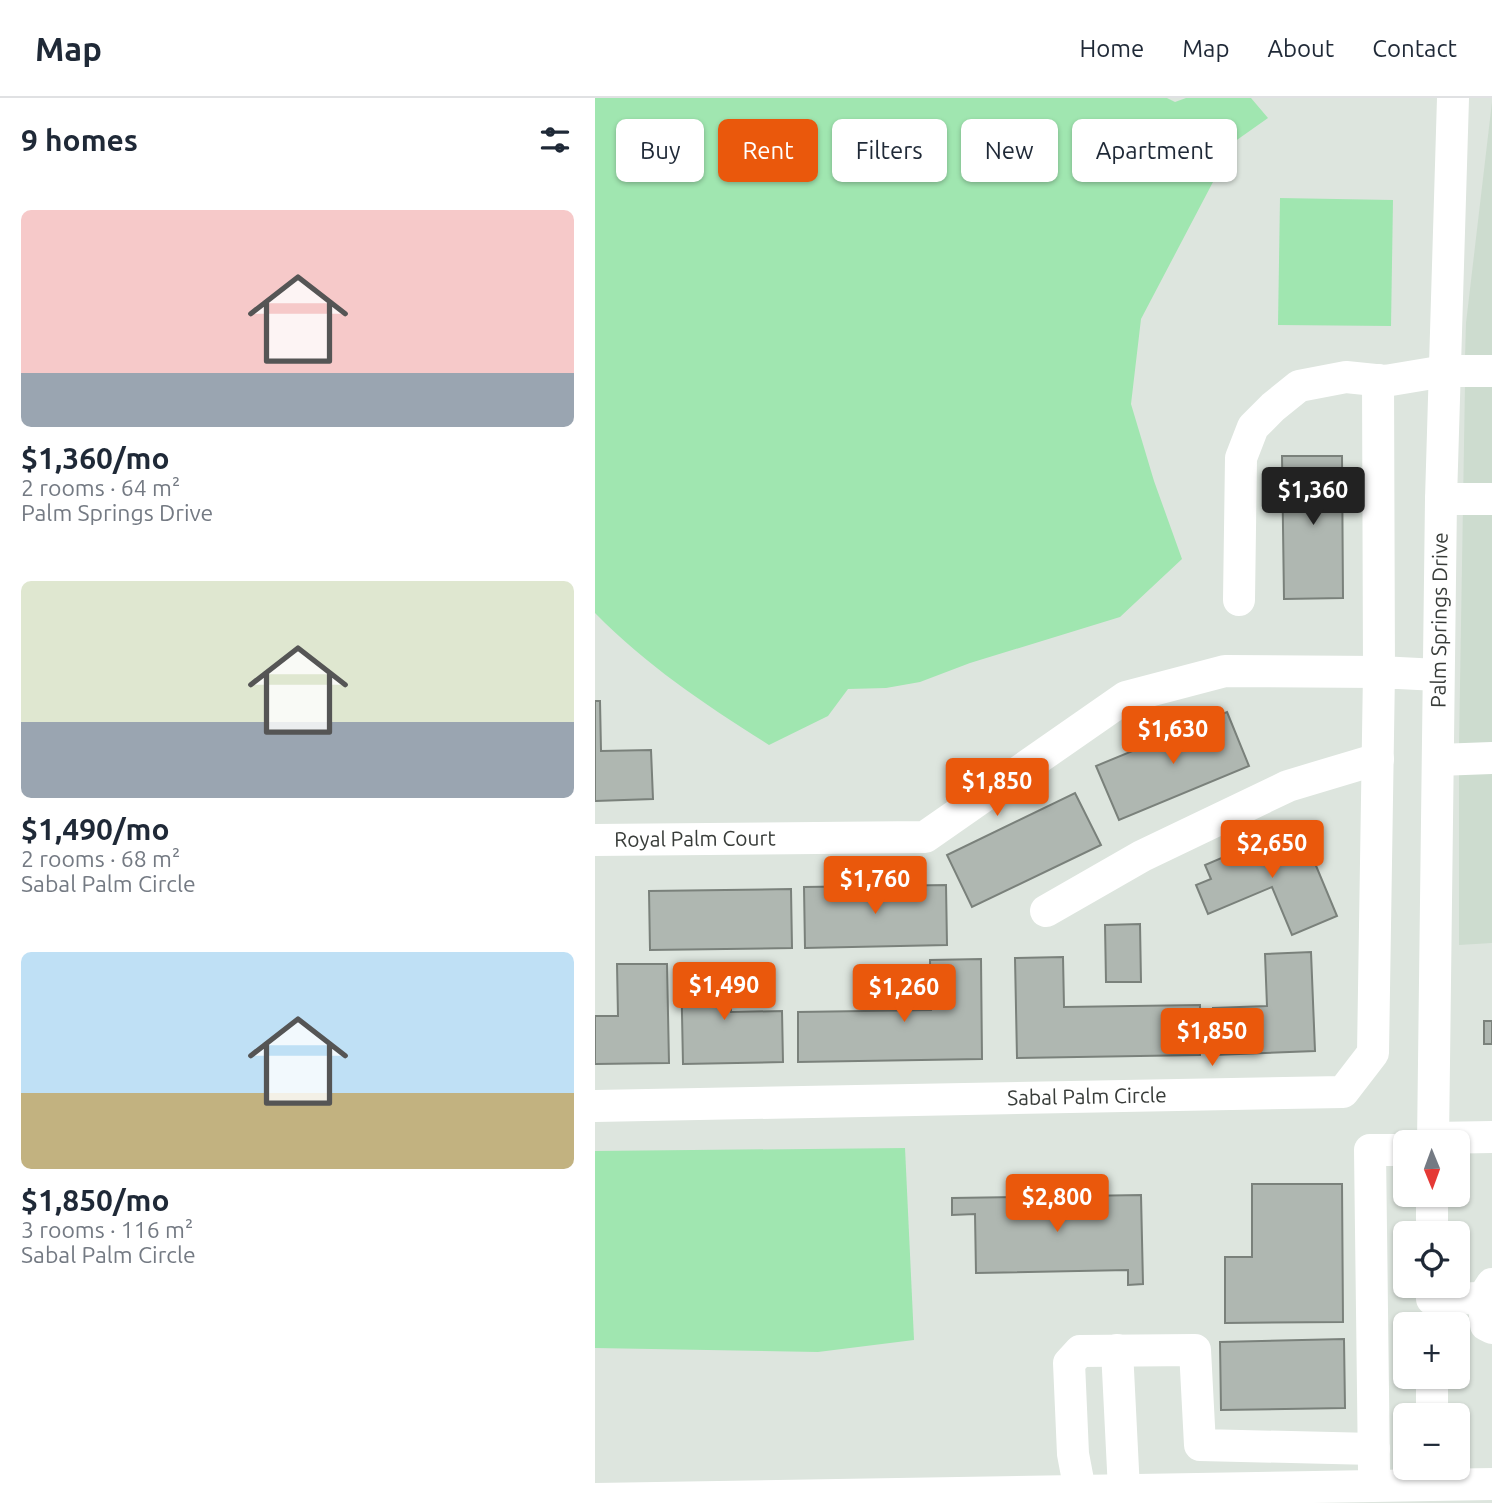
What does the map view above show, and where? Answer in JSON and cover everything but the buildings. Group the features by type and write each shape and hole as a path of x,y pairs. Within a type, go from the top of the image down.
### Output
{"street":[{"name":"Palm Springs Drive","path":"1425,1130 1438,760 1441,499 1453,98"},
{"path":"1239,600 1241,458 1253,427 1299,386 1346,377 1377,380 1445,371 1492,370"},
{"name":"Sabal Palm Circle","path":"595,1105 1343,1092 1373,1053 1379,673 1377,380"},
{"path":"1441,499 1492,499"},
{"name":"Royal Palm Court","path":"595,839 925,836 1126,697 1225,671 1379,673"},
{"path":"1379,673 1438,675"},
{"path":"1438,760 1492,758"},
{"path":"1046,911 1142,856 1288,786 1378,759"},
{"path":"1470,1139 1492,1137"},
{"path":"1374,1486 1370,1150 1393,1147"},
{"path":"1432,1303 1487,1291 1486,1325 1492,1328"},
{"path":"1117,1350 1119,1495"},
{"path":"1080,1491 1073,1454 1069,1363 1080,1351 1195,1350 1200,1445 1374,1449"},
{"path":"595,1499 927,1498 1080,1491 1119,1495 1492,1484"}],"shaded area":[{"path":"1492,102 1492,357 1465,358 1466,323"},
{"path":"1465,384 1492,384 1492,745 1459,746"},
{"path":"1492,771 1492,943 1459,945 1459,772"}],"green space":[{"path":"595,98 1167,98 1175,102 1186,98 1251,98 1268,118 1237,140 1237,119 1072,119 1072,182 1213,182 1141,319 1131,404 1154,481 1182,559 1120,617 970,663 920,682 886,688 848,689 828,716 769,745 657,668 595,613"},
{"path":"1280,198 1393,200 1391,326 1278,325"},
{"path":"905,1148 914,1340 818,1352 595,1348 595,1151"}]}
